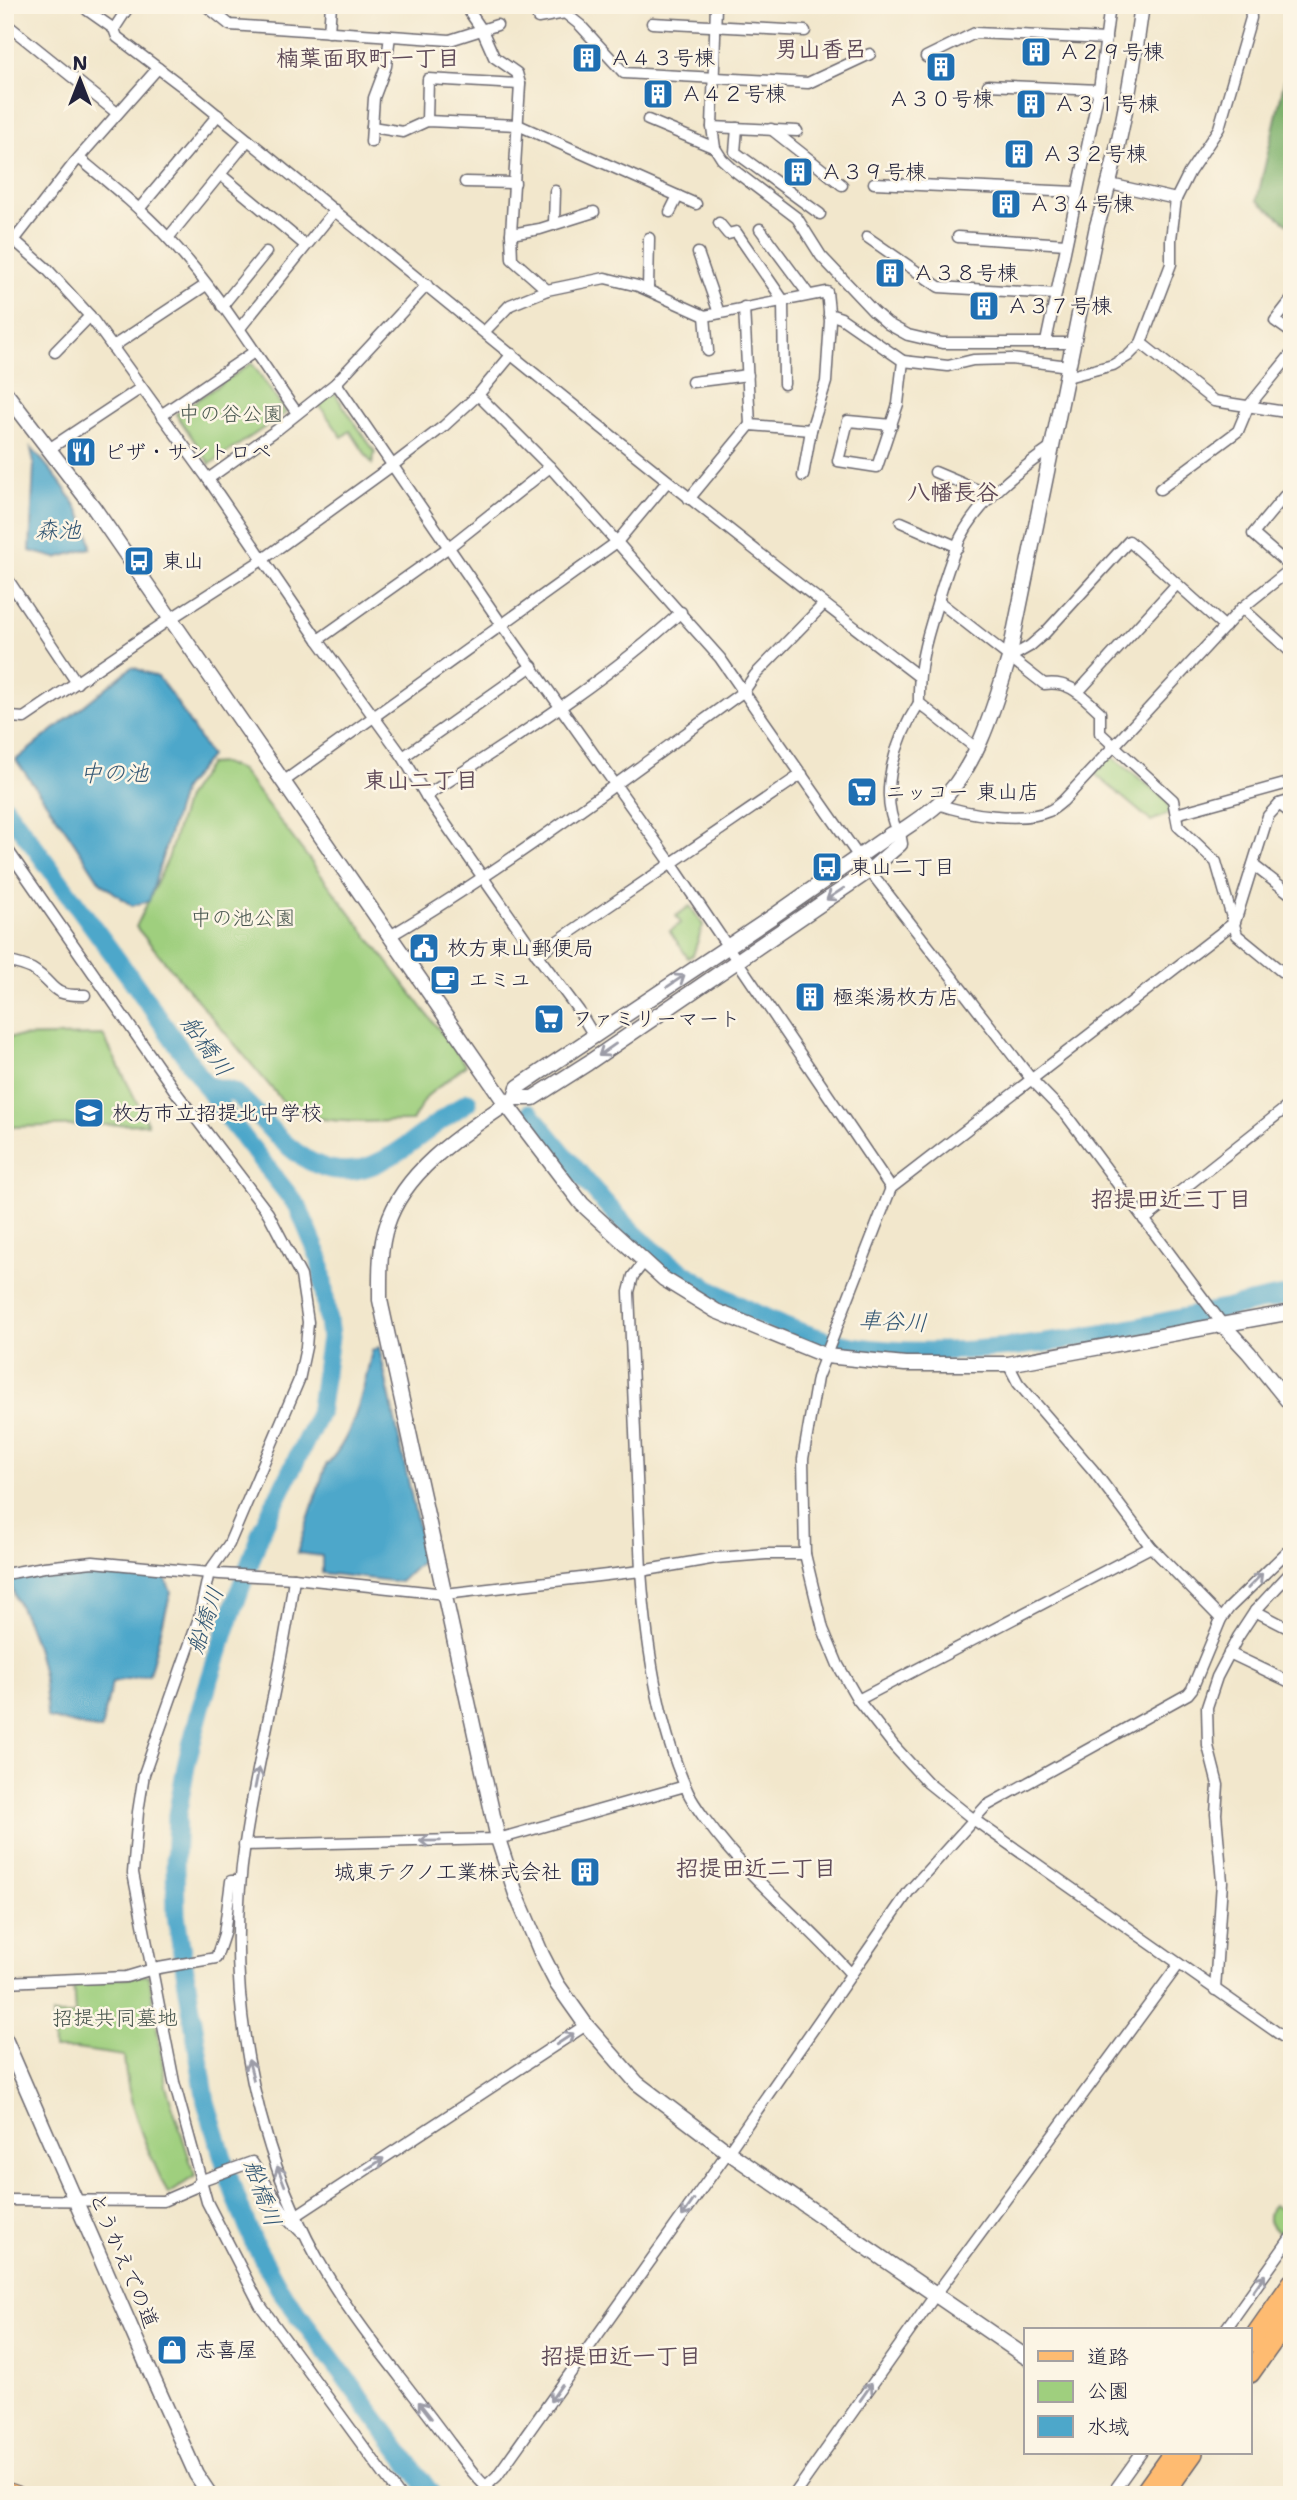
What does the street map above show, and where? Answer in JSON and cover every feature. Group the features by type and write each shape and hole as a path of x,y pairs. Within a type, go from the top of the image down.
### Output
{"highway":[{"path":"1252,2340 1292,2283"},
{"path":"1252,2370 1292,2314"},
{"path":"1143,2495 1176,2457"},
{"path":"1163,2495 1176,2457"}],"main road":[{"path":"5,2491 17,2495"}],"street":[{"path":"114,29 128,5"},
{"path":"205,5 230,25 330,32 450,40 497,25"},
{"path":"330,32 331,5"},
{"path":"465,5 482,30 494,57 517,73 520,85 511,234 512,258 547,290"},
{"path":"716,5 712,127 715,148 722,159 736,171 797,218 821,256 888,324 908,335 942,343 1073,343"},
{"path":"1046,342 1099,90 1110,5"},
{"path":"1024,2356 728,2152 637,2083 586,2025 557,1984 516,1894 498,1839 380,1300 380,1260 387,1224 412,1180 427,1163 511,1101 518,1087 938,804 977,749 992,717 1009,658 1097,226 1110,184 1133,71 1142,5"},
{"path":"829,314 841,318 903,361 948,366 973,360 1011,359 1068,371 1113,365 1128,356 1141,342 1171,264 1176,199 1189,173 1219,128 1251,18 1250,6 1239,5"},
{"path":"87,10 114,29 117,37 485,331 667,482 822,605 918,676"},
{"path":"538,18 565,13 580,25 624,73 808,83 870,54"},
{"path":"5,23 117,113"},
{"path":"652,23 805,31"},
{"path":"926,57 975,33 1106,39"},
{"path":"371,142 374,98 386,66 390,36"},
{"path":"5,252 79,158 158,68"},
{"path":"427,121 428,79 520,85"},
{"path":"988,85 1099,90"},
{"path":"139,209 218,116"},
{"path":"648,120 715,148"},
{"path":"372,128 403,132 427,121 518,125 696,204"},
{"path":"712,127 797,131"},
{"path":"737,128 735,152 820,214"},
{"path":"771,129 842,185"},
{"path":"169,238 248,140"},
{"path":"79,158 169,238 240,328 297,413"},
{"path":"220,174 306,245"},
{"path":"465,182 515,183"},
{"path":"874,183 1076,192"},
{"path":"1110,184 1176,199"},
{"path":"554,224 555,191"},
{"path":"670,212 678,196"},
{"path":"240,328 335,210"},
{"path":"511,234 540,229 594,212"},
{"path":"719,223 728,234 736,232 783,300 784,384"},
{"path":"760,229 808,295"},
{"path":"5,232 47,269 90,316 403,757 426,796 594,1036"},
{"path":"867,237 939,288 1056,294"},
{"path":"958,237 1066,244"},
{"path":"648,290 649,238"},
{"path":"222,306 266,252"},
{"path":"698,253 719,313"},
{"path":"485,331 510,305 547,290 605,278 648,290 705,316 827,292 829,314 826,382 811,430 803,476"},
{"path":"112,347 206,285"},
{"path":"208,479 336,383 427,285"},
{"path":"1292,299 1275,321 1292,333"},
{"path":"689,499 750,425 744,307"},
{"path":"55,352 90,316"},
{"path":"705,316 708,351"},
{"path":"1141,342 1214,401 1292,412"},
{"path":"161,415 254,352"},
{"path":"5,713 11,717 24,718 262,560 444,426 478,396 512,354"},
{"path":"1160,489 1238,430 1248,407 1292,354"},
{"path":"892,425 848,421 838,461 877,467 892,425 898,404 903,361"},
{"path":"692,382 748,375"},
{"path":"336,383 502,625 671,863 891,1188"},
{"path":"49,449 141,388"},
{"path":"5,391 94,508 390,936 511,1101 582,1204 644,1262 690,1296 716,1311 828,1350 905,1364 1008,1364 1219,1321 1292,1312"},
{"path":"478,396 550,467 720,658 859,857 1032,1080 1067,1116 1219,1321 1292,1406"},
{"path":"750,425 811,430"},
{"path":"511,1101 533,1098 588,1063 869,870 900,844 892,822 892,761 919,703 918,676 922,650 958,547 962,537 992,496 1020,468 1052,447"},
{"path":"318,640 449,547 550,467"},
{"path":"935,472 992,496"},
{"path":"283,782 617,542 667,482"},
{"path":"938,804 957,811 1033,816 1050,811 1063,801 1242,608 1292,568 1253,534 1286,493 1292,497"},
{"path":"901,522 958,547"},
{"path":"1009,658 1030,646 1045,633 1129,541 1225,627"},
{"path":"5,575 77,684"},
{"path":"1079,692 1177,584"},
{"path":"938,601 1044,684 1059,681 1079,692 1100,712 1100,733 1173,800 1178,825 1216,862 1237,935 1292,980"},
{"path":"390,936 442,905 616,785 744,691 755,675 822,605"},
{"path":"1242,608 1292,653"},
{"path":"426,796 561,707 663,629 681,612"},
{"path":"403,757 531,666"},
{"path":"919,703 977,749"},
{"path":"537,956 803,774"},
{"path":"1176,814 1292,782"},
{"path":"1292,800 1279,804 1268,816 1235,922 891,1188 817,1378 803,1459 805,1553 823,1629 838,1665 858,1700 894,1746 928,1783 972,1819 1292,2043"},
{"path":"1279,804 1292,814"},
{"path":"5,846 175,1091 268,1213 301,1276 309,1322 299,1380 214,1573 144,1774 133,1873 141,1920 156,1969 174,2082 204,2179 206,2202 260,2305 399,2495"},
{"path":"1253,865 1292,895"},
{"path":"5,961 30,968 41,975 52,989 66,996 85,995"},
{"path":"1144,1220 1292,1103"},
{"path":"644,1262 633,1276 629,1292 641,1571 644,1615 658,1696 677,1766 687,1792 725,1845 850,1973"},
{"path":"1008,1364 1018,1383 1093,1470 1151,1547 1222,1619"},
{"path":"858,1700 1151,1547"},
{"path":"485,2487 497,2476 728,2152 909,1891 986,1806 1188,1693 1229,1608 1292,1547"},
{"path":"5,1574 93,1562 294,1578 445,1594 641,1571 716,1558 766,1553 805,1553"},
{"path":"1215,1990 1222,1882 1216,1814 1217,1785 1208,1746 1207,1707 1229,1653 1255,1611 1292,1572"},
{"path":"294,1578 244,1845 240,1881 238,1938 245,2047 280,2176 320,2263 356,2320 485,2487 495,2495"},
{"path":"1255,1611 1292,1630"},
{"path":"1229,1653 1292,1683"},
{"path":"244,1845 498,1839 685,1786"},
{"path":"5,1982 126,1977 216,1958 224,1934 231,1881 240,1881"},
{"path":"794,2495 936,2294 1179,1964"},
{"path":"297,2215 586,2025"},
{"name":"とうかえでの道","path":"5,2039 196,2474 210,2495"},
{"path":"5,2200 163,2201 193,2188 204,2179 252,2162 289,2220 300,2233 304,2232"},
{"path":"1227,2328 1292,2236"},
{"path":"1111,2495 1140,2454"}],"green space":[{"path":"1292,48 1292,227 1257,200"},
{"name":"中の谷公園","path":"252,363 286,413 210,464 176,414"},
{"path":"333,391 375,452 372,464 350,431 342,437 317,402"},
{"path":"1111,756 1167,800 1170,813 1151,821 1095,774"},
{"name":"中の池公園","path":"223,763 241,770 466,1065 427,1096 412,1121 334,1121 290,1110 136,927 168,859 186,798 209,764"},
{"path":"690,906 703,925 693,955 688,958 670,931 681,923 676,916"},
{"path":"103,1035 148,1124 5,1127 5,1037"},
{"name":"招提共同墓地","path":"149,1975 166,2086 195,2176 168,2194 134,2110 124,2056 76,2049 54,2049 53,2015 75,2015 73,1983"},
{"path":"1273,2205 1283,2211 1292,2210 1292,2226 1284,2237 1270,2223 1269,2215"}],"water":[{"name":"森池","path":"31,448 78,509 85,522 91,548 56,558 30,551 34,464"},
{"name":"中の池","path":"132,667 158,677 210,756 183,789 149,901 132,906 100,882 16,760"},
{"path":"379,1347 425,1558 400,1582 322,1573 322,1556 297,1553 326,1465 351,1426 372,1351"},
{"path":"50,1572 128,1573 165,1577 171,1592 149,1675 112,1682 101,1730 47,1718 46,1693 39,1657 14,1594 11,1576 22,1578"}],"waterway":[{"name":"船橋川","path":"5,807 132,980 232,1123 298,1207 320,1259 330,1337 319,1414 262,1529 201,1707 177,1815 176,1915 206,2102 232,2187 253,2241 279,2288 432,2495"},
{"name":"車谷川","path":"207,1086 237,1095 275,1134 303,1157 328,1169 352,1170 374,1164 396,1153 468,1102"},
{"name":"車谷川","path":"530,1113 606,1204 655,1251 680,1270 736,1303 766,1318 825,1340 853,1346 909,1351 998,1348 1102,1334 1292,1295"}],"place":[{"name":"Ａ２９号棟","path":"1036,52"},
{"name":"Ａ４３号棟","path":"587,58"},
{"name":"Ａ３０号棟","path":"941,67"},
{"name":"Ａ４２号棟","path":"658,94"},
{"name":"Ａ３１号棟","path":"1031,104"},
{"name":"Ａ３２号棟","path":"1019,154"},
{"name":"Ａ３９号棟","path":"798,172"},
{"name":"Ａ３４号棟","path":"1006,204"},
{"name":"Ａ３８号棟","path":"890,273"},
{"name":"Ａ３７号棟","path":"984,306"},
{"name":"ピザ・サントロペ","path":"81,452"},
{"name":"東山","path":"139,561"},
{"name":"ニッコー 東山店","path":"862,792"},
{"name":"東山二丁目","path":"827,867"},
{"name":"枚方東山郵便局","path":"424,948"},
{"name":"エミユ","path":"445,980"},
{"name":"極楽湯枚方店","path":"810,997"},
{"name":"ファミリーマート","path":"549,1019"},
{"name":"枚方市立招提北中学校","path":"89,1113"},
{"name":"城東テクノ工業株式会社","path":"585,1872"},
{"name":"志喜屋","path":"172,2350"}],"district":[{"name":"男山香呂","path":"821,49"},
{"name":"楠葉面取町一丁目","path":"368,58"},
{"name":"八幡長谷","path":"953,492"},
{"name":"東山二丁目","path":"421,780"},
{"name":"招提田近三丁目","path":"1171,1199"},
{"name":"招提田近二丁目","path":"756,1868"},
{"name":"招提田近一丁目","path":"621,2356"}]}
